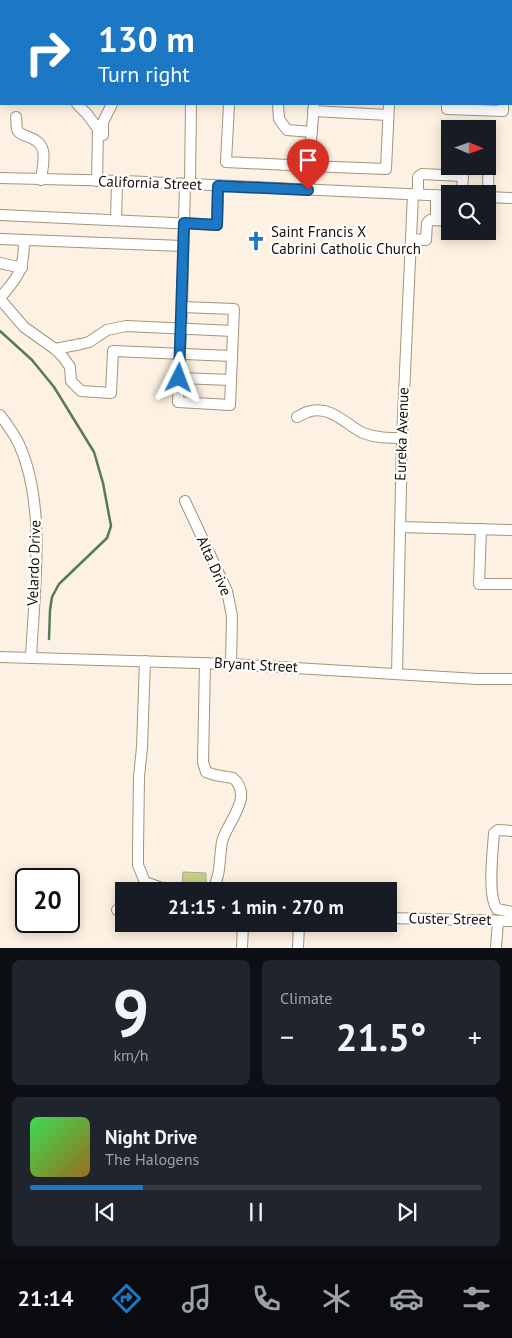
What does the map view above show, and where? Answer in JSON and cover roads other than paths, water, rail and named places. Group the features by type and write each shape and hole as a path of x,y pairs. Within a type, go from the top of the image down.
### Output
{"street":[{"path":"78,105 98,129 100,181"},
{"path":"182,307 234,309 230,405 178,402 184,223 191,105"},
{"path":"229,105 226,162 386,169 389,105"},
{"path":"278,105 279,119 287,130 312,132"},
{"path":"447,105 447,109 503,112 503,105"},
{"path":"308,190 314,107 388,115"},
{"path":"87,114 97,115 110,108"},
{"path":"100,181 103,122 110,108"},
{"path":"16,117 17,131 38,141 43,150 41,180"},
{"name":"Eureka Avenue","path":"396,673 402,438 411,239 415,194 419,175 441,173"},
{"name":"California Street","path":"0,178 117,181 441,195"},
{"path":"116,220 117,181"},
{"path":"0,215 217,225 218,186"},
{"path":"436,195 436,220"},
{"path":"496,197 512,198"},
{"path":"411,239 426,240 428,221 441,220"},
{"path":"0,239 183,246"},
{"path":"24,240 22,268 0,299 24,327 55,349 70,367 71,381 81,391 111,393 113,351 232,356"},
{"path":"0,263 22,268"},
{"path":"55,349 89,342 107,330 118,327 233,331"},
{"path":"179,378 231,380"},
{"path":"297,418 311,411 324,412 344,420 364,433 384,438 402,438"},
{"name":"Velardo Drive","path":"0,415 19,445 31,484 36,516 31,658"},
{"name":"Alta Drive","path":"185,501 227,591 232,616 231,664"},
{"path":"400,528 512,530"},
{"path":"481,529 479,584 512,584"},
{"name":"Bryant Street","path":"0,657 231,664 477,679 512,679"},
{"path":"144,882 138,865 139,778 145,661"},
{"path":"205,663 203,762 206,772 215,776 233,778 240,787 240,802 237,813 222,840 219,876 216,882"},
{"path":"512,831 498,830 494,833 492,892 497,909 512,912"},
{"name":"Custer Street","path":"397,918 512,921"},
{"path":"496,948 498,920"},
{"path":"242,948 243,932"},
{"path":"298,948 299,932"}],"waterway":[{"path":"0,331 32,360 54,387 94,452 103,483 111,526 107,538 59,584 52,597 49,639"}],"place":[{"name":"Saint Francis X Cabrini Catholic Church","path":"256,241"}]}
